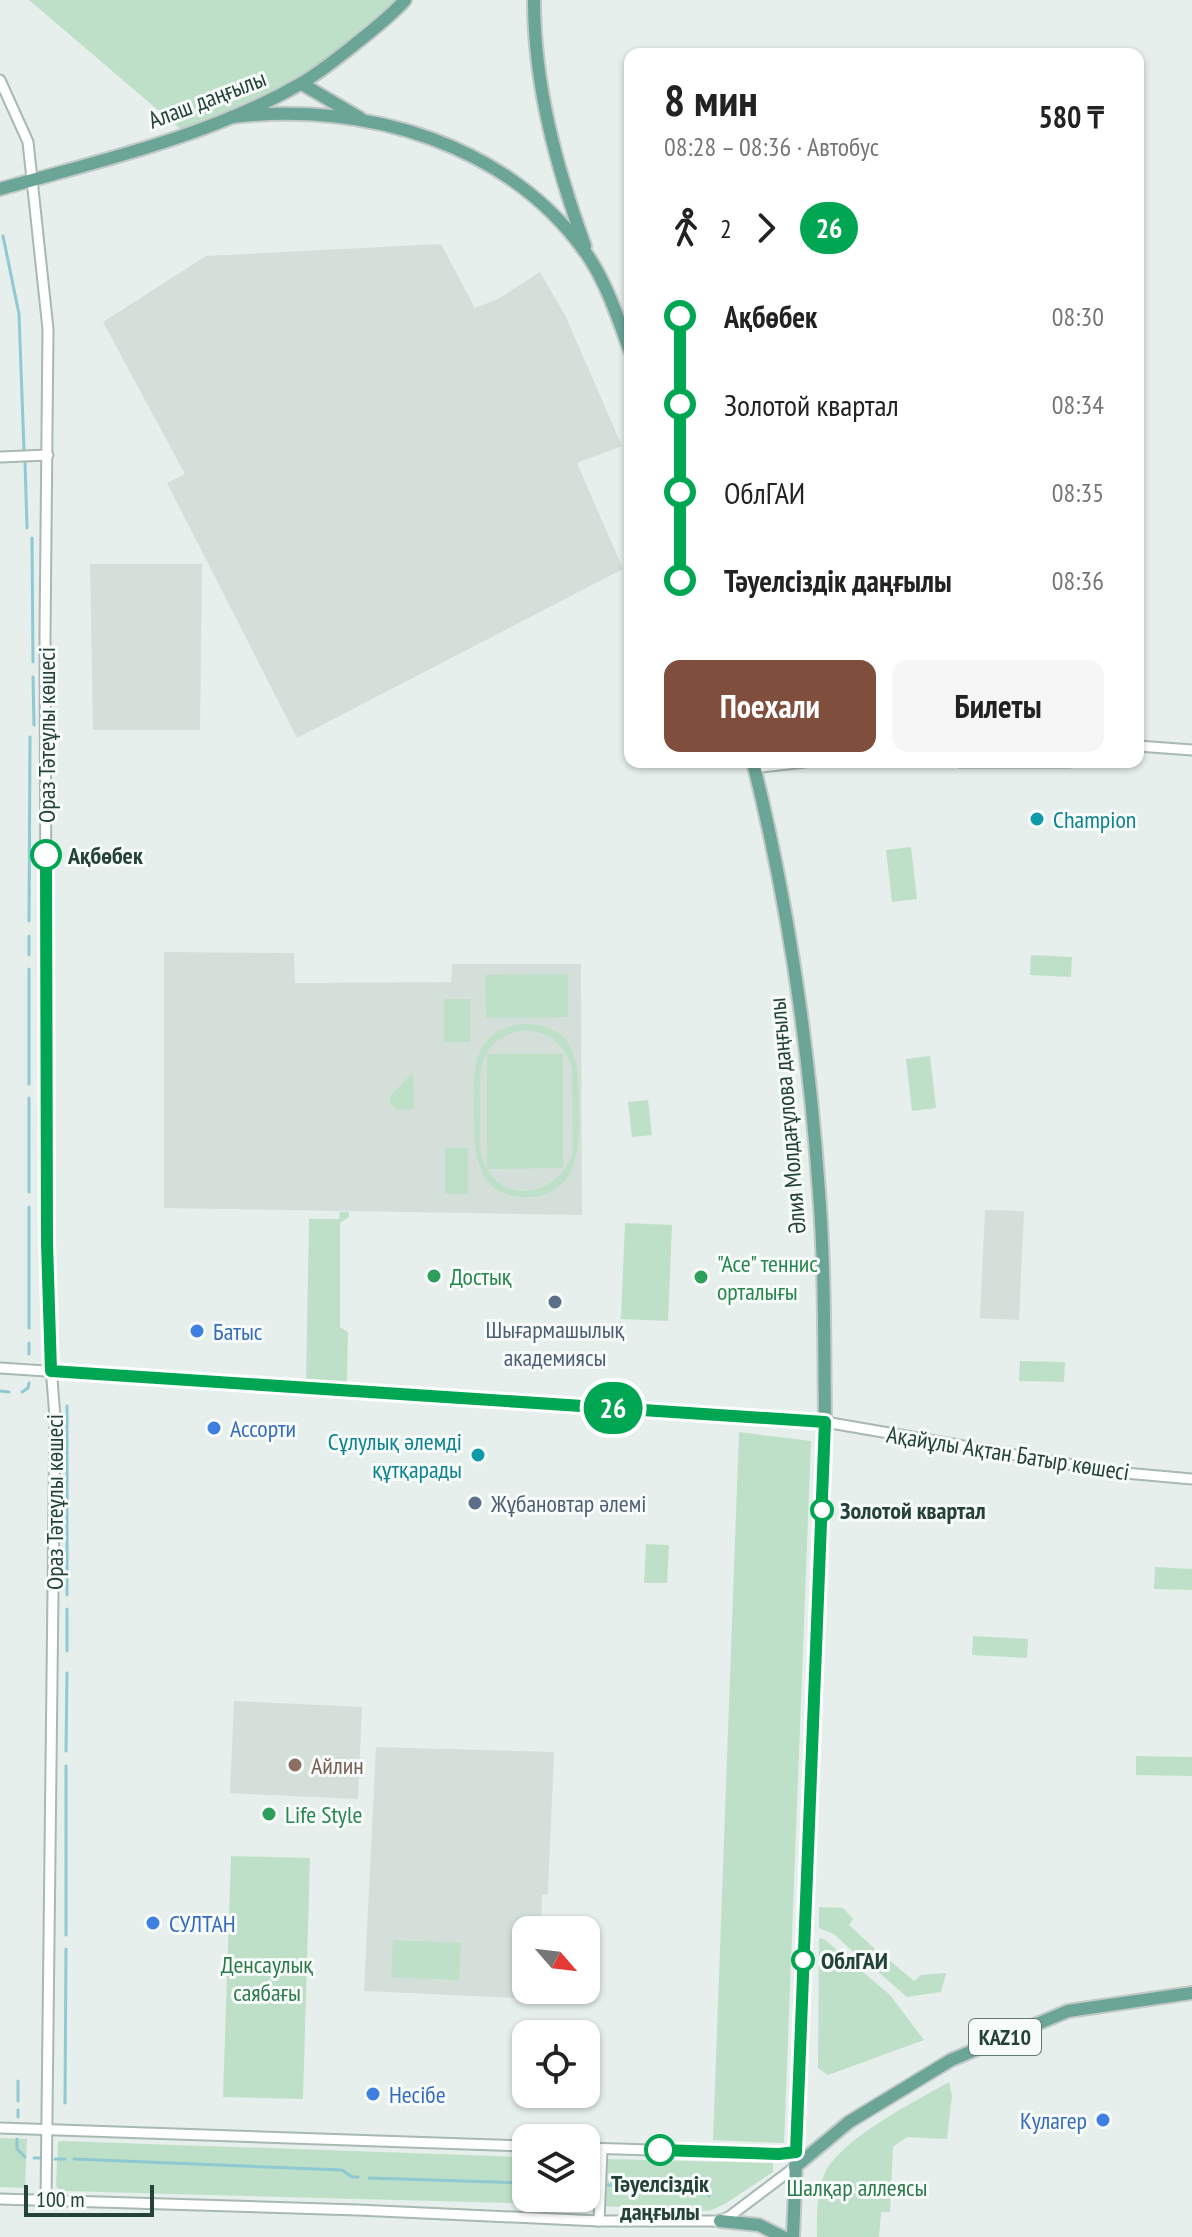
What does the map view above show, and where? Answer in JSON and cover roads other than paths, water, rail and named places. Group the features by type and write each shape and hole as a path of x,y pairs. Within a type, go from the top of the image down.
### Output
{"main road":[{"name":"Алаш даңғылы","path":"0,189 186,134 232,117 302,84 368,34 405,0"},
{"path":"534,0 535,49 551,143 590,260 624,334"},
{"path":"302,84 366,122"},
{"path":"232,117 300,113 366,122 440,140 496,169 546,208 590,260"},
{"name":"Әлия Молдағұлова даңғылы","path":"754,768 790,947 807,1060 819,1192 825,1422 793,2237"},
{"name":"KAZ10","path":"796,2152 836,2132 951,2060 1068,2011 1192,1993"},
{"name":"KAZ10","path":"795,2167 836,2132"},
{"path":"720,2221 759,2225 783,2237"}],"street":[{"name":"Ораз Тәтеұлы көшесі","path":"0,80 28,142 48,329 45,635 47,1243 55,1432 46,2201"},
{"path":"0,457 48,455"},
{"path":"1144,746 1192,750"},
{"name":"Ақайұлы Ақтан Батыр көшесі","path":"0,1368 825,1422 1114,1472 1192,1479"},
{"path":"0,2128 512,2146"},
{"path":"599,2221 602,2149 796,2152"},
{"path":"0,2199 599,2221 720,2221 795,2167"}],"waterway":[{"path":"3,236 19,314 24,450"},
{"path":"25,462 27,528"},
{"path":"32,538 33,662"},
{"path":"33,677 34,725"},
{"path":"29,921 30,737"},
{"path":"29,936 29,955"},
{"path":"29,969 29,1084"},
{"path":"29,1098 29,1192"},
{"path":"29,1207 29,1328"},
{"path":"29,1343 29,1354"},
{"path":"22,1392 29,1383"},
{"path":"0,1391 9,1392"},
{"path":"67,1406 67,1595"},
{"path":"67,1609 67,1651"},
{"path":"66,1751 67,1673"},
{"path":"66,1766 66,1935"},
{"path":"65,2103 66,1949"},
{"path":"18,2081 18,2101"},
{"path":"18,2110 18,2117"},
{"path":"17,2139 17,2149 25,2157"},
{"path":"34,2158 40,2158"},
{"path":"55,2159 65,2159"},
{"path":"74,2159 342,2170 352,2177 358,2177"},
{"path":"369,2178 512,2183"},
{"path":"605,2185 703,2188 709,2196"}],"place":[{"name":"Champion","path":"1037,819"},
{"name":"Ақбөбек","path":"46,855"},
{"name":"Достық","path":"434,1276"},
{"name":"\"Ace\" теннис орталығы","path":"701,1277"},
{"name":"Шығармашылық академиясы","path":"555,1302"},
{"name":"Батыс","path":"197,1331"},
{"name":"Ассорти","path":"214,1428"},
{"name":"Сұлулық әлемді құтқарады","path":"478,1455"},
{"name":"Жұбановтар әлемі","path":"475,1503"},
{"name":"Золотой квартал","path":"822,1510"},
{"name":"Айлин","path":"295,1765"},
{"name":"Life Style","path":"269,1814"},
{"name":"СУЛТАН","path":"153,1923"},
{"name":"ОблГАИ","path":"803,1960"},
{"name":"Несiбе","path":"373,2094"},
{"name":"Кулагер","path":"1103,2120"},
{"name":"Тәуелсіздік даңғылы","path":"660,2150"}],"park label":[{"name":"Денсаулық саябағы","path":"267,1978"},
{"name":"Шалқар аллеясы","path":"857,2187"}]}
